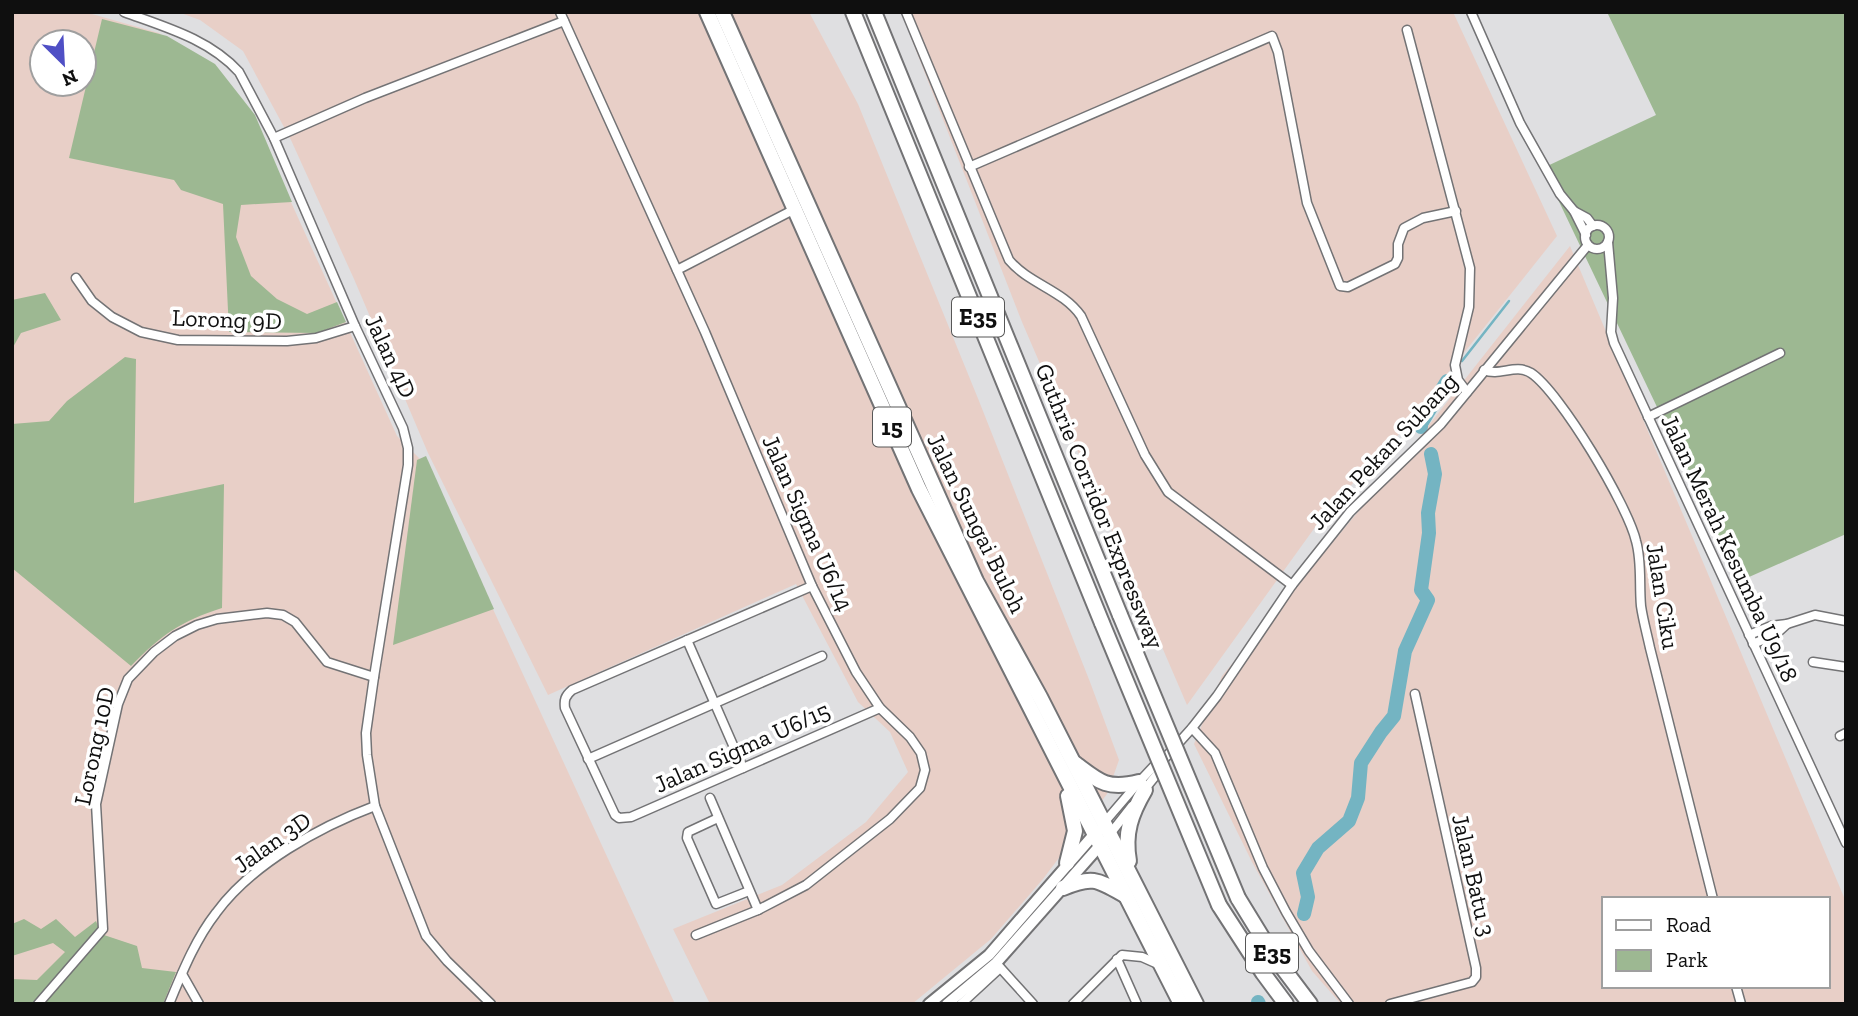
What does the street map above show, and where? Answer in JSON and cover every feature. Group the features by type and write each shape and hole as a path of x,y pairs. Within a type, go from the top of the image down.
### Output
{"highway":[{"name":"Jalan Sungai Buloh","path":"707,12 919,489 1068,785 1131,871 1196,1004"},
{"name":"Jalan Sungai Buloh","path":"722,12 943,511 976,580 1072,761 1127,897 1181,1004"},
{"name":"Guthrie Corridor Expressway","path":"853,12 1219,905 1262,973 1286,1004"},
{"name":"Guthrie Corridor Expressway","path":"874,12 1238,898 1273,955 1310,1004"},
{"path":"1072,761 1104,784 1142,786 1127,828 1126,841 1131,871"},
{"path":"1067,863 1074,831 1068,785"},
{"path":"1063,888 1091,879 1101,881 1127,897"}],"main road":[{"path":"929,1004 989,956 1067,863 1102,834"},
{"path":"947,1004 998,966 1063,888 1102,834"}],"street":[{"name":"Jalan 4D","path":"124,12 177,31 205,45 239,72 274,138 355,326 403,429 408,448 408,465 366,733 367,755 375,806 426,936 491,1004"},
{"path":"906,12 1009,260 1020,271 1069,302 1081,316 1145,455 1168,492 1292,586"},
{"path":"1471,12 1520,123 1560,194 1574,211 1591,246 1608,263"},
{"path":"274,138 562,16"},
{"name":"Jalan Sigma U6/14","path":"562,16 677,270 812,586 856,672 880,708 910,737 921,753 926,770 920,788 890,819 806,885 717,929 696,935"},
{"path":"1407,30 1468,260 1471,284 1469,307 1455,365 1458,380 1467,392"},
{"path":"969,167 1272,36 1281,65 1307,203 1339,286 1348,287 1395,264 1404,228 1423,218 1456,211"},
{"path":"677,270 795,209"},
{"path":"1574,211 1587,218 1593,226 1604,227 1608,231 1608,242 1604,246 1591,246"},
{"path":"1586,234 1593,226"},
{"name":"Jalan Merah Kesumba U9/18","path":"1608,242 1613,298 1612,338 1846,843"},
{"name":"Jalan Pekan Subang","path":"1102,834 1142,786 1160,772 1166,758 1217,696 1292,586 1350,512 1417,449 1591,246"},
{"name":"Lorong 9D","path":"76,278 92,301 112,317 141,332 178,340 287,341 316,338 355,326"},
{"path":"1648,417 1780,353"},
{"name":"Jalan Ciku","path":"1485,370 1496,373 1519,368 1530,372 1547,387 1606,475 1627,516 1636,541 1641,606 1650,648 1712,897"},
{"path":"812,586 572,690 564,699 565,708 588,760 822,656"},
{"name":"Lorong 10D","path":"38,1004 103,929 96,804 118,704 128,679 135,670 175,636 197,625 230,617 267,613 283,615 295,622 327,662 374,677"},
{"path":"1749,635 1771,626 1815,615 1846,621"},
{"path":"1753,644 1776,634 1787,624"},
{"path":"687,640 743,768"},
{"path":"1813,662 1846,667"},
{"name":"Jalan Batu 3","path":"1390,1004 1472,982 1476,976 1415,694"},
{"name":"Jalan Sigma U6/15","path":"588,760 615,815 619,818 631,817 880,708"},
{"path":"1192,728 1215,753 1263,868 1286,912 1309,951 1349,1004"},
{"path":"710,798 758,910"},
{"name":"Jalan 3D","path":"169,1004 202,932 217,911 245,882 272,860 343,818 375,806"},
{"path":"718,818 688,832 687,838 716,904 749,891"},
{"path":"1073,1004 1122,955 1161,965"},
{"path":"1118,959 1137,1004"},
{"path":"961,1004 998,966 1033,1004"},
{"path":"182,974 199,1004"}],"shaded area":[{"path":"12,12 85,12 159,33 214,75 256,125 397,436 427,466 675,1004 12,1004"},
{"path":"178,12 809,12 858,104 979,401 1119,760 1107,794 1043,879 991,939 912,1004 710,1004 673,929 782,885 866,822 908,772 890,732 858,702 796,584 548,695 428,453 291,140 243,51 200,20"},
{"path":"901,12 1453,12 1557,236 1400,433 1326,512 1187,705 1022,322"},
{"path":"1570,246 1846,902 1846,1004 1341,1004 1312,971 1252,862 1194,744 1222,676 1410,449"}],"green space":[{"path":"1607,12 1846,12 1846,534 1740,581 1543,168 1656,115"},
{"path":"102,19 167,36 215,64 255,115 292,202 241,205 236,237 251,276 277,299 307,314 337,302 346,322 317,333 229,332 223,204 181,190 174,180 69,158 83,98 98,98 98,36"},
{"path":"45,293 61,320 21,333 12,349 12,300"},
{"path":"125,357 136,359 134,503 224,484 222,608 172,630 131,666 12,568 12,424 49,421 67,401"},
{"path":"426,456 494,609 393,645 417,460"},
{"path":"24,919 41,929 56,919 75,937 96,921 100,931 32,1004 12,1004 12,979 37,980 65,952 53,943 12,956 12,924"},
{"path":"104,935 137,946 142,968 176,972 163,1004 43,1004"}],"waterway":[{"path":"1462,361 1509,301"},
{"path":"1421,427 1447,381"},
{"path":"1304,914 1308,897 1303,873 1318,848 1349,821 1358,798 1361,763 1394,716 1405,651 1428,600 1421,590 1429,533 1428,513 1435,474 1431,454"}]}
